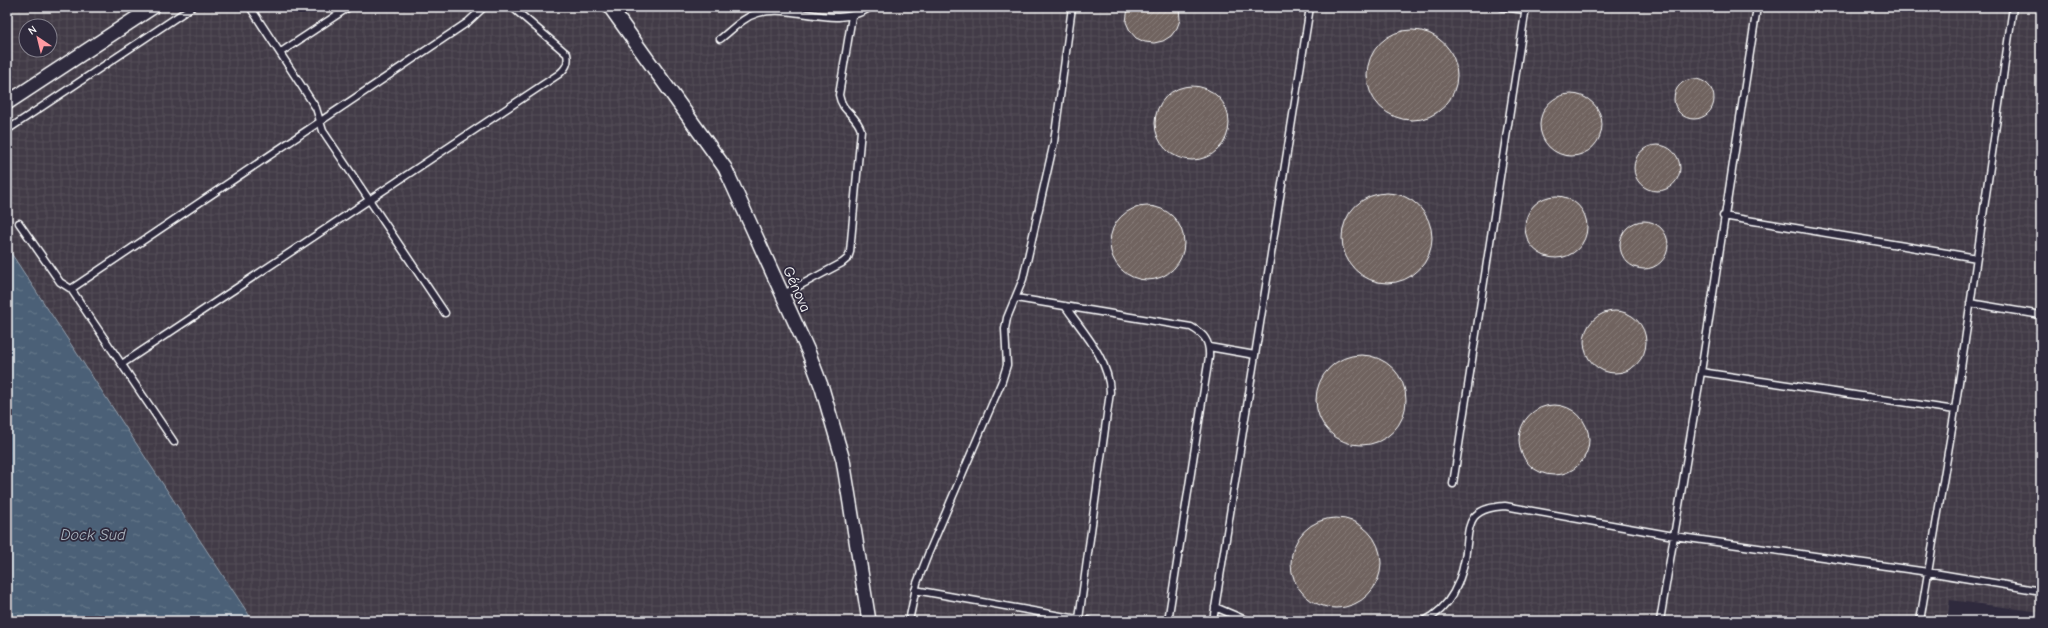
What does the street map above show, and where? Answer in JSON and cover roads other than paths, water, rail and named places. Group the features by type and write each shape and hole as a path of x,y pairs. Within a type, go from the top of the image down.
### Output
{"street":[{"path":"7,103 153,7"},
{"name":"Génova","path":"610,7 718,157 810,357 835,429 848,480 869,621"}],"lane":[{"path":"7,130 192,7"},
{"path":"250,7 281,52 316,108 323,131 445,313"},
{"path":"281,52 349,7"},
{"path":"71,289 468,22 484,7"},
{"path":"122,364 370,200 565,68 568,61 567,54 512,7"},
{"path":"720,39 744,20 758,13 774,11 847,18 860,14 871,7"},
{"path":"909,621 915,590 929,552 1002,381 1007,365 1005,329 1007,318 1023,279 1054,142 1072,7"},
{"path":"1213,621 1310,7"},
{"path":"1454,484 1525,9 1502,7"},
{"path":"1660,621 1701,372 1757,7"},
{"path":"1920,621 1955,410 2013,7"},
{"path":"782,295 842,264 848,258 850,252 861,130 856,118 845,110 840,103 839,95 852,16"},
{"path":"1724,216 1977,258"},
{"path":"19,223 60,282 71,289 174,442"},
{"path":"1016,298 1191,327 1206,338 1209,347 1168,621"},
{"path":"1970,303 2041,315"},
{"path":"915,590 1084,620 1110,392 1110,380 1103,361 1065,306"},
{"path":"1209,347 1255,355"},
{"path":"1701,372 1955,410"},
{"path":"1424,621 1439,612 1449,602 1459,584 1465,565 1470,526 1474,518 1482,510 1494,507 1514,506 1674,536 1928,572 2041,590"},
{"path":"1216,607 1248,621"}],"water":[{"name":"Dock Sud","path":"7,247 253,621 7,621"}]}
